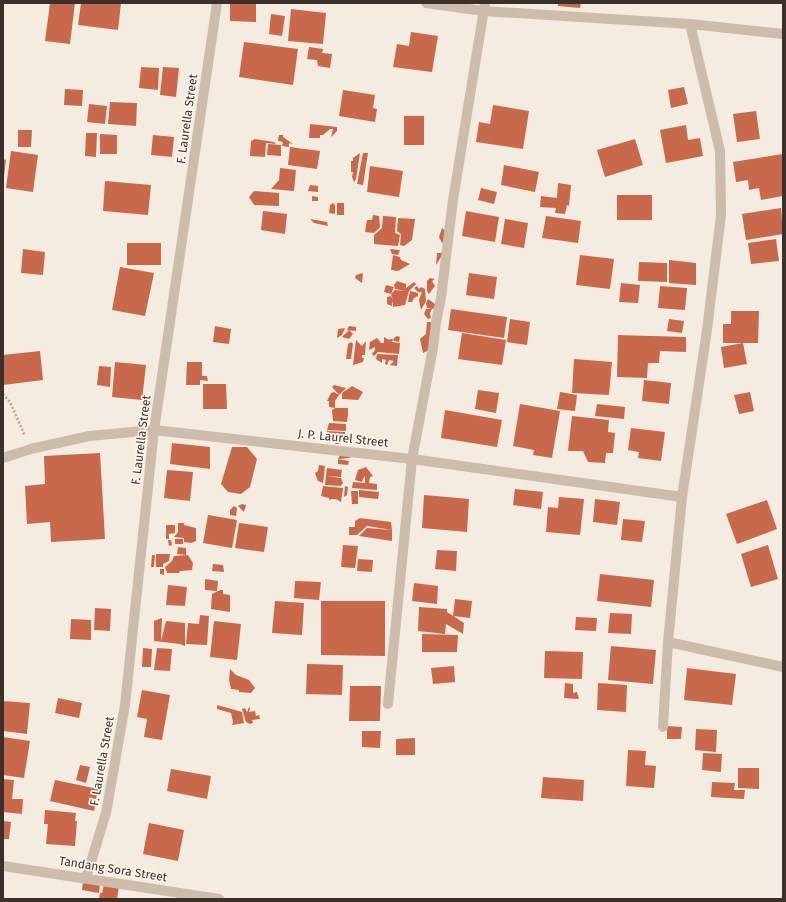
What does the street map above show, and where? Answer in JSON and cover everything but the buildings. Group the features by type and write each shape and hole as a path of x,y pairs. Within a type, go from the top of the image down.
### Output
{"street":[{"name":"F. Laurella Street","path":"86,878 106,813 125,705 154,430 217,3"},
{"path":"426,3 690,24 783,34"},
{"path":"388,704 412,459 441,298 453,200 484,7"},
{"path":"662,727 668,642 682,497 707,330 720,215 720,151 690,24"},
{"name":"J. P. Laurel Street","path":"3,458 31,449 89,436 154,430 412,459 682,497"},
{"path":"668,642 783,667"},
{"name":"Tandang Sora Street","path":"3,866 219,899"}],"path":[{"path":"3,394 10,402 31,449"}]}
